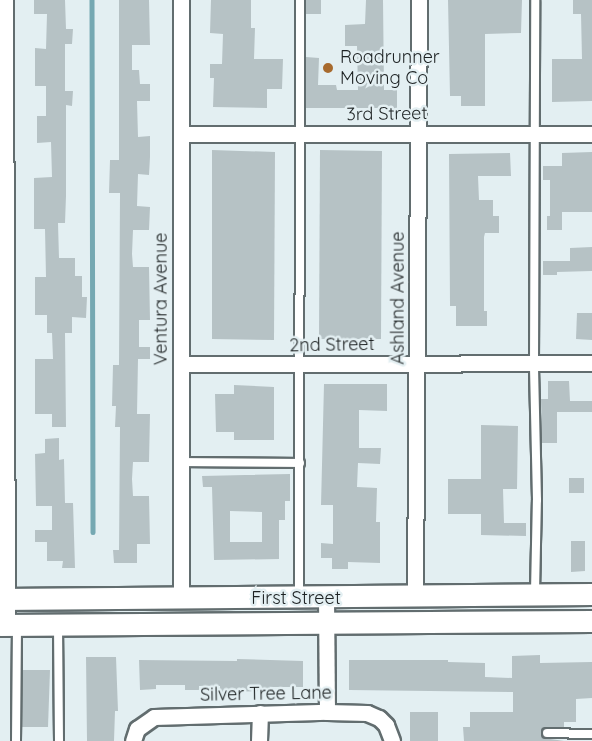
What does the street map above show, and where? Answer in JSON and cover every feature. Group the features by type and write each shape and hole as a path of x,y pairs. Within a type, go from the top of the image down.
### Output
{"main road":[{"name":"First Street","path":"3,599 592,594"},
{"name":"First Street","path":"8,625 592,621"}],"street":[{"path":"5,0 2,96 3,599 8,625"},
{"name":"Ventura Avenue","path":"181,0 181,598"},
{"name":"Ashland Avenue","path":"415,597 419,0"},
{"name":"3rd Street","path":"182,134 592,134"},
{"name":"2nd Street","path":"181,364 592,363"},
{"path":"326,598 327,712"},
{"name":"Silver Tree Lane","path":"133,741 137,729 144,722 160,716 327,712 367,713 379,718 386,725 392,741"},
{"path":"259,741 260,713"}],"lane":[{"path":"299,597 300,0"},
{"path":"535,0 534,363 537,500 535,595"},
{"path":"181,462 300,463"},
{"path":"8,625 16,741"},
{"path":"58,625 59,741"},
{"path":"547,733 592,734"}],"building":[{"path":"34,0 65,0 66,29 73,29 72,44 65,44 65,91 73,91 72,106 66,105 65,223 58,223 59,258 75,258 75,276 82,276 82,297 87,297 86,318 72,317 72,333 65,333 66,427 52,427 52,414 35,414 35,359 53,359 52,333 47,333 47,315 35,315 35,277 46,277 45,229 34,229 34,178 52,177 51,142 37,143 37,116 46,116 46,86 35,86 35,48 46,49 47,14 34,14"},
{"path":"119,0 149,0 150,45 132,45 132,70 139,70 140,84 150,84 150,101 137,101 138,137 150,136 150,157 149,175 138,174 137,206 150,207 149,230 133,230 132,254 133,267 149,267 150,320 139,320 139,347 150,347 150,359 138,359 137,414 150,414 149,462 133,462 132,479 133,496 149,496 150,544 137,544 137,563 114,563 113,550 119,550 120,427 115,427 116,406 112,406 113,365 119,365 120,193 109,193 110,160 119,160"},
{"path":"211,0 251,0 251,28 255,28 254,59 283,59 282,89 267,89 267,108 213,107 214,78 210,78 210,64 222,64 223,34 210,33"},
{"path":"306,0 321,0 321,14 306,14"},
{"path":"366,0 383,0 384,90 397,90 397,111 381,111 381,108 306,108 306,57 319,58 318,85 336,85 337,90 358,90 357,46 345,46 345,25 365,24"},
{"path":"448,0 522,0 521,33 485,34 485,106 461,106 461,96 450,96"},
{"path":"573,0 592,0 592,101 552,102 552,59 582,59 581,14 573,14"},
{"path":"212,150 275,152 274,340 212,339"},
{"path":"320,150 382,151 381,339 319,339"},
{"path":"592,152 592,212 562,212 562,230 547,230 547,216 550,216 550,180 543,180 543,166 562,166 562,153"},
{"path":"510,153 511,176 478,176 479,200 493,200 493,216 499,216 499,233 485,233 484,237 484,311 487,311 487,326 456,326 456,306 450,306 449,154"},
{"path":"592,247 592,271 557,272 557,275 543,275 543,261 570,261 570,248"},
{"path":"577,313 592,313 592,340 576,339"},
{"path":"548,381 569,381 570,401 592,401 592,412 557,412 557,443 542,443 541,399 548,399"},
{"path":"324,384 387,384 387,411 359,410 359,448 381,448 380,464 358,463 357,487 377,488 376,522 380,522 380,563 348,562 348,569 332,569 332,558 321,558 321,543 333,544 333,505 321,505"},
{"path":"234,385 274,387 274,440 234,440 234,432 216,432 215,394 234,394"},
{"path":"481,425 518,426 517,489 503,489 504,523 526,523 526,536 481,535 481,514 448,514 448,479 481,479"},
{"path":"59,438 59,460 64,459 65,503 73,503 75,568 62,568 63,561 47,561 47,542 35,542 35,530 52,530 52,506 36,506 35,454 45,453 45,439"},
{"path":"290,474 290,501 285,501 285,520 279,520 279,559 214,560 212,487 203,487 202,476","holes":["230,511 262,512 262,542 230,542"]},
{"path":"569,478 584,478 584,493 569,493"},
{"path":"571,541 585,541 585,571 571,572"},
{"path":"540,655 540,663 592,662 592,698 576,699 576,722 564,722 564,727 547,727 542,730 544,738 564,741 464,741 463,727 470,727 470,712 513,712 513,692 349,690 349,660 448,660 448,662 485,663 485,677 512,678 512,656"},
{"path":"86,657 116,657 118,711 115,711 114,741 87,741"},
{"path":"237,659 303,661 303,687 270,687 270,691 220,692 220,686 199,686 199,690 185,690 185,685 156,685 156,689 140,690 139,660 237,661"},
{"path":"23,670 50,670 48,727 22,727"},
{"path":"410,712 438,712 438,741 410,741"}],"waterway":[{"path":"92,0 93,532"}],"place":[{"name":"Roadrunner Moving Co","path":"328,68"}]}
